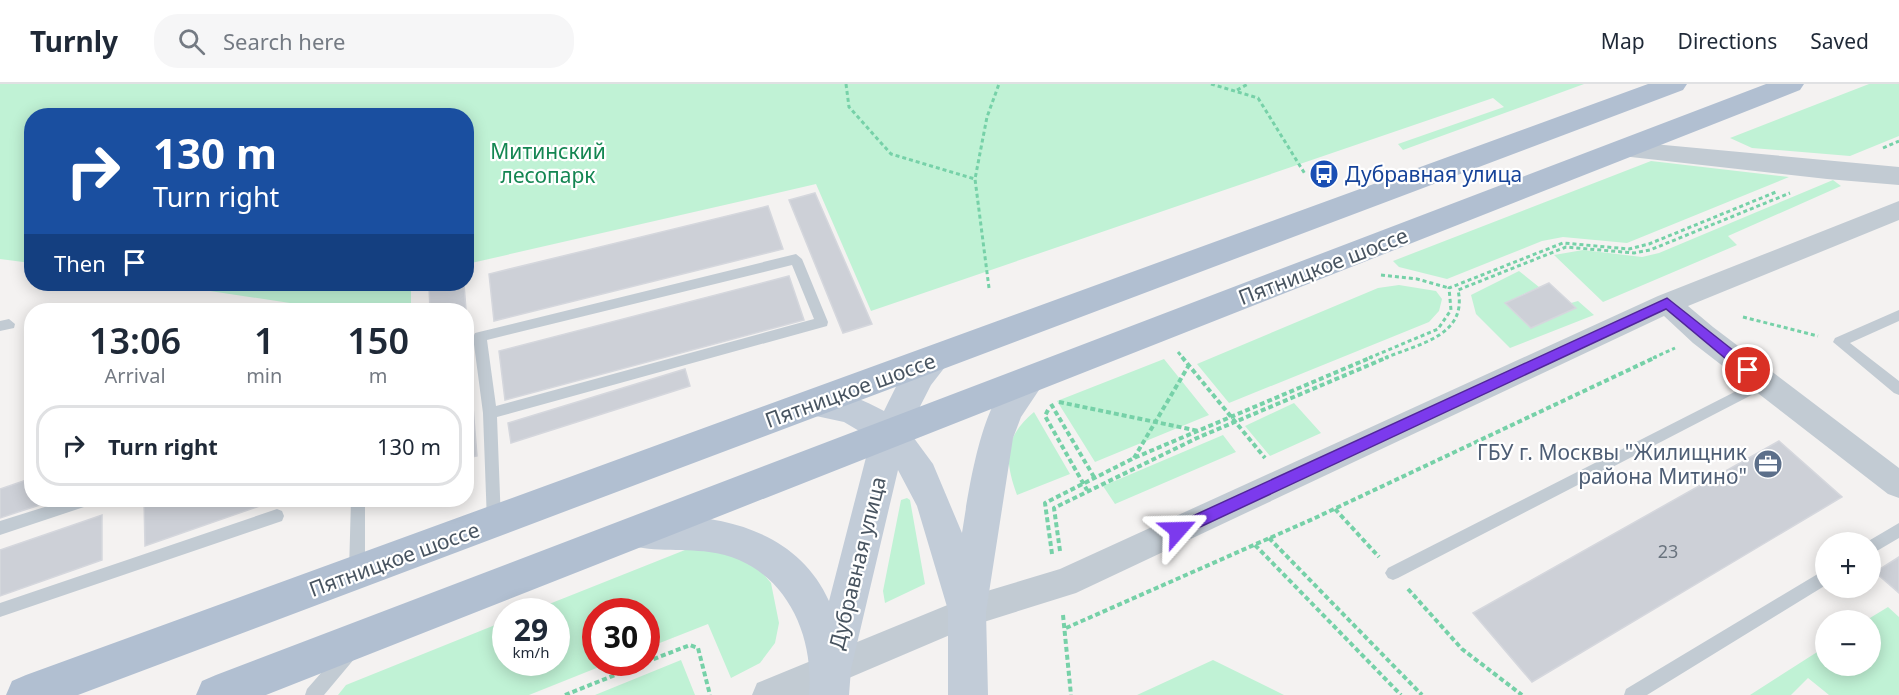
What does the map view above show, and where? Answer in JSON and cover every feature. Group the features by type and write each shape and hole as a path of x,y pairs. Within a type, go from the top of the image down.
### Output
{"main road":[{"name":"Пятницкое шоссе","path":"26,695 1674,84"},
{"name":"Пятницкое шоссе","path":"216,695 890,432 1043,395 1621,149 1791,84"},
{"name":"Дубравная улица","path":"830,682 890,432 919,376 936,358"},
{"name":"Дубравная улица","path":"968,695 967,612 996,438 1009,407 1043,395"},
{"name":"Дубравная улица","path":"814,403 844,406 890,432 910,457 928,487 967,612"},
{"path":"633,532 714,534 754,546 784,567 812,606 830,682"}],"street":[{"path":"1621,149 1833,172 1899,176"},
{"path":"769,695 830,682 967,612 1060,583 1667,303 1899,210"},
{"path":"1667,303 1703,335 1899,485"}],"lane":[{"path":"490,413 822,322 796,259 480,337 490,413 494,522"},
{"path":"1898,317 1840,342 1899,389"},
{"path":"1393,573 1764,382"},
{"path":"0,528 64,507"},
{"path":"357,573 358,507"},
{"path":"0,610 277,516"},
{"path":"1881,541 1899,530"},
{"path":"1632,695 1815,583"},
{"path":"314,695 361,640"}],"path":[{"path":"846,84 849,107 891,154 975,179"},
{"path":"989,288 975,179 987,117 999,84"},
{"path":"1211,84 1258,98 1305,174"},
{"path":"1237,90 1248,84"},
{"path":"1878,150 1899,141"},
{"path":"1377,275 1394,274 1449,288 1563,243 1629,249 1649,244 1833,172"},
{"path":"1060,583 1054,508 1087,490 1236,422 1440,335 1455,322 1462,307 1458,290 1566,247 1634,254 1650,250 1833,172"},
{"path":"1071,695 1066,627 1045,503 1134,458 1438,329 1449,319 1454,306 1449,288"},
{"path":"1743,317 1840,342"},
{"path":"1066,627 1335,509 1703,335"},
{"path":"1186,345 1176,349 1266,458"},
{"path":"1134,458 1189,365"},
{"path":"1043,395 1156,423 1200,431"},
{"path":"1043,395 1094,477"},
{"path":"1043,395 1045,416 1087,490"},
{"path":"1335,509 1462,649 1522,695"},
{"path":"1269,538 1422,695"},
{"path":"1256,544 1401,695"},
{"path":"660,657 690,645 698,648 710,695"},
{"path":"565,695 613,676"}],"green space":[{"name":"Митинский лесопарк","path":"0,84 1584,84 1403,150 1398,144 1504,107 1493,98 871,311 816,184 474,262 474,108 24,108 24,262 0,259"},
{"path":"1869,84 1899,84 1899,136 1850,156 1752,148 1730,138"},
{"path":"1651,161 1789,177 1627,243 1563,237 1542,241 1447,279 1399,267 1393,261"},
{"path":"1833,180 1841,186 1728,236 1737,245 1603,302 1554,255 1583,250 1642,257 1659,253"},
{"path":"1519,271 1539,287 1505,303 1531,328 1575,308 1571,303 1578,301 1594,315 1510,348 1476,314 1471,295"},
{"path":"1399,285 1436,291 1442,299 1439,311 1429,322 1229,403 1197,364 1378,288"},
{"path":"210,291 411,291 411,303 290,303"},
{"path":"1164,359 1209,415 1095,462 1057,401"},
{"path":"1294,403 1321,433 1270,456 1245,426"},
{"path":"1034,412 1070,474 1017,495 1010,471 1009,450 1017,431"},
{"path":"1223,435 1236,452 1115,504 1103,486"},
{"path":"907,498 910,500 925,584 885,603 883,591 901,500"},
{"path":"685,550 727,550 760,570 771,583 779,623 775,643 760,663 731,678 708,624 660,643 660,598 582,598 582,674 529,695 338,695 346,685 492,626 492,676 570,676 570,598 564,598"},
{"path":"1888,607 1899,617 1899,695 1829,695 1808,678 1791,695 1750,695 1815,653 1815,676 1881,676 1881,611"},
{"path":"681,660 695,695 595,695 642,676 660,676 660,669"},
{"path":"1213,660 1284,695 1137,695"}],"building":[{"path":"815,193 872,324 843,333 789,200"},
{"path":"768,206 783,249 494,321 489,274"},
{"path":"789,276 804,320 505,400 499,351"},
{"path":"1549,283 1576,308 1531,328 1505,303"},
{"path":"429,291 465,291 465,303 430,303"},
{"path":"685,369 690,386 511,443 508,423"},
{"path":"474,419 477,456 474,457"},
{"path":"1779,441 1842,497 1532,682 1473,613"},
{"path":"24,481 24,507 34,507 0,518 0,489"},
{"path":"144,507 257,507 145,546"},
{"path":"102,515 102,560 0,596 0,550"},
{"path":"1899,557 1899,593 1881,577 1881,568"}],"place":[{"name":"Дубравная улица","path":"1324,174"},
{"name":"ГБУ г. Москвы \"Жилищник района Митино\"","path":"1768,464"}],"route":[{"path":"1178,530 1667,303 1748,370"}]}
